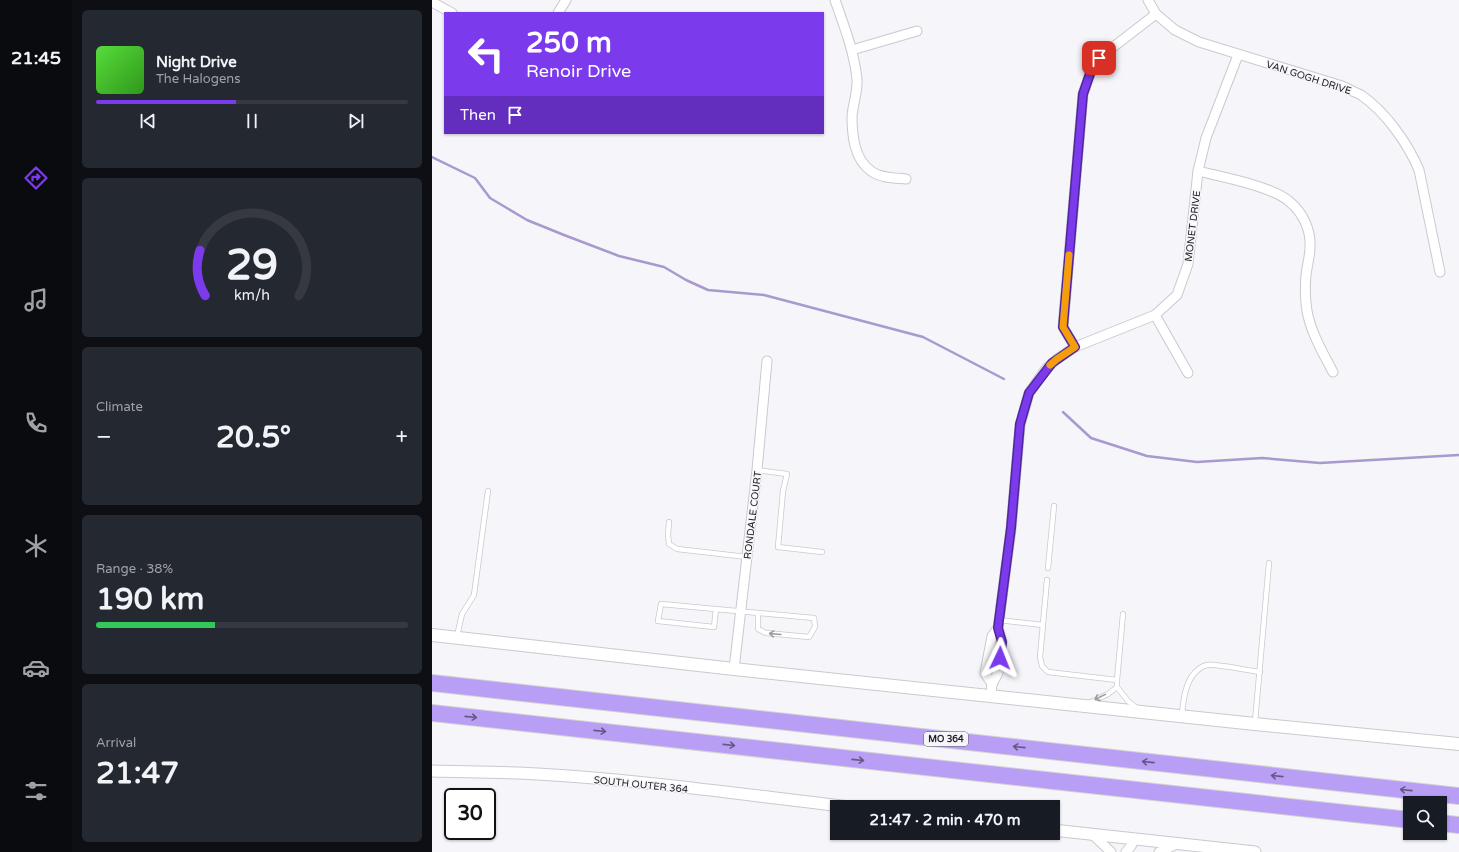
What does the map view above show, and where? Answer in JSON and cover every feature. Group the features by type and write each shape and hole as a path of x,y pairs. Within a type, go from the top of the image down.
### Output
{"highway":[{"name":"MO 364","path":"432,683 1459,796"},
{"path":"432,713 1403,819"},
{"path":"1447,824 1459,825"}],"main road":[{"path":"432,635 734,669 991,689 1082,705 1141,712 1459,744"}],"street":[{"path":"559,12 566,0"},
{"path":"835,0 852,50 857,81 852,115 853,142 860,159 871,172 887,178 906,179"},
{"name":"VAN GOGH DRIVE","path":"1148,0 1156,14 1175,30 1193,39 1238,55 1342,86 1361,95 1376,107 1403,139 1419,170 1440,272"},
{"path":"432,2 450,12"},
{"path":"1075,347 1063,327 1083,94 1092,68 1099,58 1156,14"},
{"path":"852,50 917,31"},
{"name":"MONET DRIVE","path":"991,689 985,673 992,636 998,624 1011,528 1020,424 1029,393 1052,363 1075,347 1155,315 1176,295 1188,264 1198,171 1206,138 1238,55"},
{"path":"1198,171 1254,185 1276,194 1290,202 1307,225 1310,247 1305,293 1307,311 1311,325 1333,372"},
{"path":"1155,315 1188,373"},
{"name":"RONDALE COURT","path":"734,669 757,470 767,360"},
{"name":"SOUTH OUTER 364","path":"432,771 556,775 830,805"},
{"path":"1060,831 1093,835 1131,848 1177,844 1255,852"},
{"path":"1093,835 1111,852"},
{"path":"1159,852 1177,844"}],"lane":[{"path":"757,470 786,474 778,546 822,552"},
{"path":"457,638 462,614 474,595 488,491"},
{"path":"1048,568 1054,506"},
{"path":"669,522 668,544 677,549 747,556"},
{"path":"1255,724 1269,563"},
{"path":"1047,580 1040,657 1042,666 1048,672 1117,680"},
{"path":"716,609 714,627 658,622 661,604 716,609 741,612 758,612 814,618 815,627 809,637 766,633 758,629 758,612"},
{"path":"1123,614 1117,687 1128,701 1141,712"},
{"path":"998,624 1043,625"},
{"path":"1182,716 1184,696 1190,680 1199,669 1208,665 1260,672"},
{"path":"1082,705 1108,694 1117,687"}],"waterway":[{"path":"432,157 475,178 490,198 527,220 564,235 619,256 664,267 686,280 708,290 764,295 923,337 1004,379"},
{"path":"1063,412 1091,438 1147,456 1197,462 1262,458 1320,463 1459,455"}],"slow traffic":[{"path":"1050,365 1075,347 1063,327 1069,255"}],"route":[{"path":"1000,658 1002,642 998,628 1011,528 1020,424 1029,393 1046,369 1057,359 1075,347 1063,327 1083,94 1092,68 1099,58"}]}
